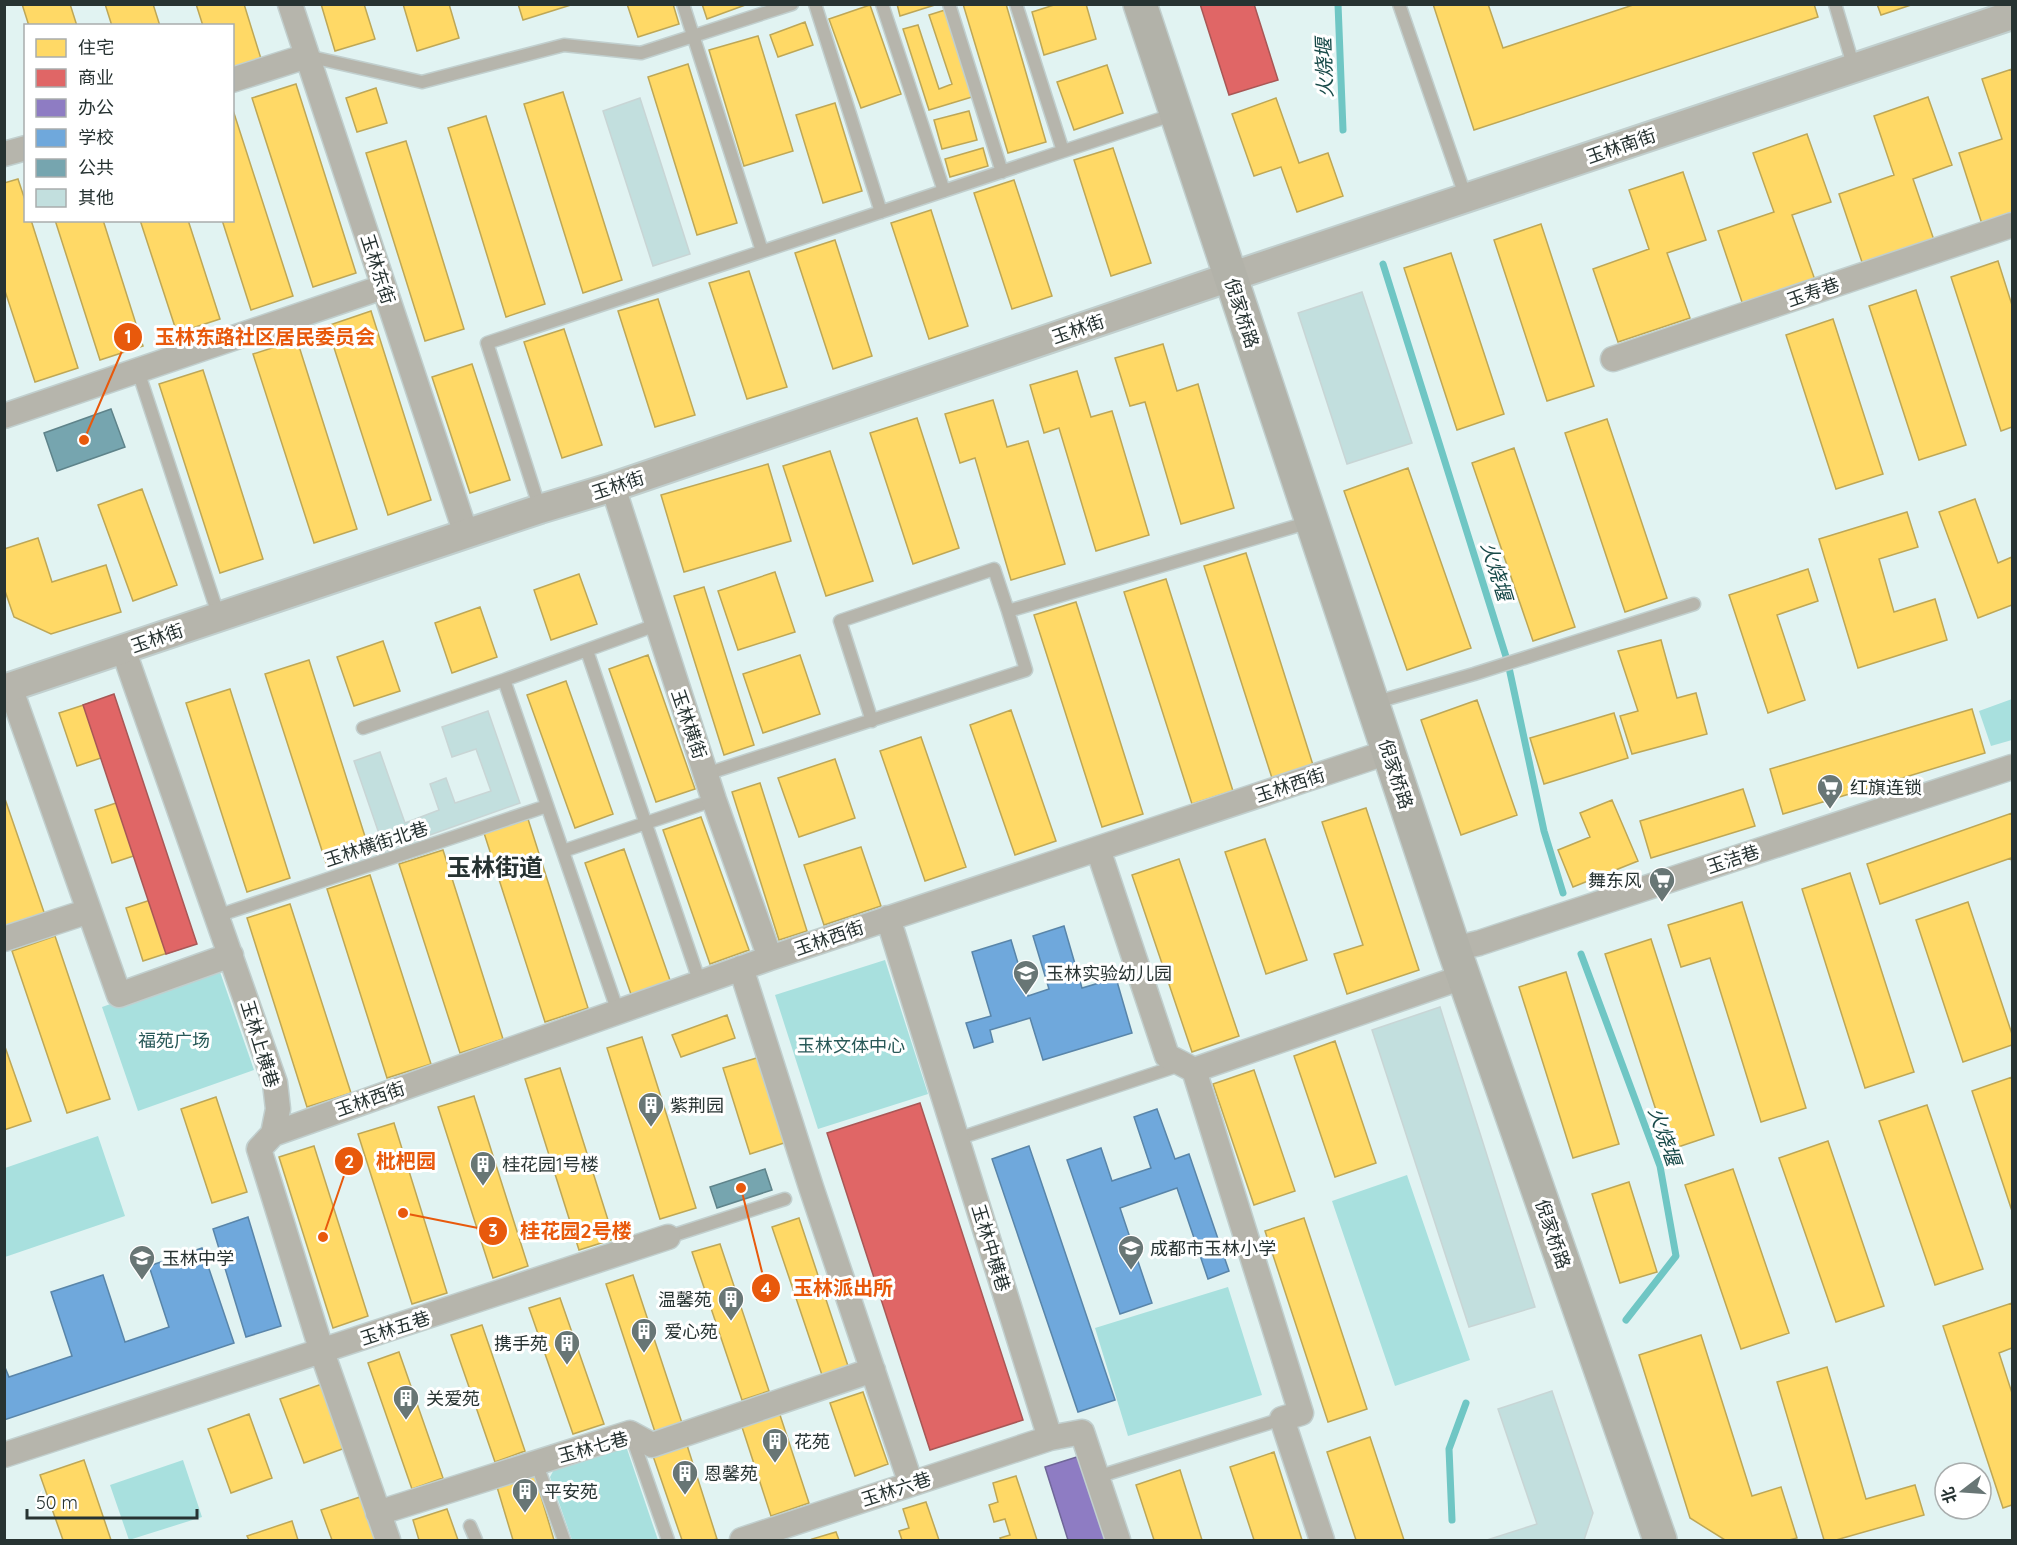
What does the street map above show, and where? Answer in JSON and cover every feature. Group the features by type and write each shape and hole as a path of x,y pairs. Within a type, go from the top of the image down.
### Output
{"main road":[{"name":"倪家桥路","path":"1140,4 1458,963 1660,1540"}],"street":[{"name":"玉林东街","path":"290,4 466,534"},
{"name":"玉林南街","path":"1230,277 2013,15"},
{"path":"234,79 307,56"},
{"path":"4,154 24,148"},
{"name":"玉寿巷","path":"1613,359 2013,225"},
{"name":"玉林街","path":"7,688 540,509 614,488 1230,277"},
{"path":"4,416 383,287"},
{"name":"玉林横街","path":"614,488 656,625 714,800 770,958"},
{"name":"玉林上横巷","path":"123,649 275,1083 278,1109 273,1134 259,1149 322,1352 388,1540"},
{"path":"7,688 119,995 231,955"},
{"name":"玉林西街","path":"273,1134 770,958 1388,752"},
{"name":"玉洁巷","path":"1189,1067 1458,963 1479,943 2013,767"},
{"path":"1098,849 1167,1056 1189,1067 1301,1413 1282,1419 1322,1540"},
{"path":"4,939 89,910"},
{"name":"玉林中横巷","path":"888,918 1050,1438"},
{"path":"741,968 807,1177 911,1484"},
{"name":"玉林五巷","path":"4,1455 668,1237"},
{"name":"玉林七巷","path":"378,1512 630,1433 652,1445 873,1370"},
{"path":"1050,1438 1082,1432 1118,1540"},
{"name":"玉林六巷","path":"742,1540 1050,1438"}],"lane":[{"path":"683,4 762,251"},
{"path":"307,56 422,82 564,45 641,53 792,4"},
{"path":"815,4 881,212"},
{"path":"882,4 944,191"},
{"path":"949,4 1002,172"},
{"path":"1016,4 1063,151"},
{"path":"1399,4 1466,198"},
{"path":"1835,4 1854,68"},
{"path":"540,509 487,343 1176,114"},
{"path":"138,371 219,617"},
{"path":"1008,611 1312,522"},
{"path":"706,774 872,721 1026,670 994,568 840,621 872,721"},
{"path":"1372,703 1474,674 1694,604"},
{"path":"363,728 504,681 656,625"},
{"path":"587,651 700,983"},
{"path":"504,681 618,1012"},
{"path":"563,852 714,800"},
{"name":"玉林横街北巷","path":"217,916 547,806"},
{"path":"957,1139 1189,1067"},
{"name":"玉林五巷","path":"668,1237 785,1199"},
{"path":"1097,1477 1282,1419"},
{"path":"630,1433 668,1540"},
{"path":"536,1462 564,1540"},
{"path":"470,1526 476,1540"}],"green space":[{"path":"2012,699 2012,740 1991,746 1979,711"},
{"name":"玉林文体中心","path":"885,960 928,1094 818,1129 775,995"},
{"name":"福苑广场","path":"218,966 254,1070 138,1111 102,1007"},
{"path":"98,1136 125,1216 5,1257 5,1168"},
{"path":"1407,1175 1470,1360 1395,1386 1332,1201"},
{"path":"1228,1287 1262,1395 1128,1436 1095,1328"},
{"path":"614,1444 627,1449 658,1540 572,1540 550,1477 558,1462"},
{"path":"183,1460 202,1517 129,1540 110,1485"}],"building: 住宅":[{"path":"22,4 70,4 76,24 28,24"},
{"path":"105,4 153,4 159,24 111,24"},
{"path":"196,4 244,4 262,62 234,71 234,24 202,24"},
{"path":"321,4 364,4 375,39 335,51"},
{"path":"403,4 449,4 459,38 417,51"},
{"path":"518,4 574,4 523,20"},
{"path":"627,4 673,4 679,24 638,37"},
{"path":"702,4 748,4 707,19"},
{"path":"897,4 938,4 900,16"},
{"path":"963,4 1006,4 1046,142 1008,153"},
{"path":"1057,4 1086,4 1096,39 1044,55 1032,12"},
{"path":"1433,4 1488,4 1503,48 1636,4 1814,4 1818,17 1474,130"},
{"path":"1877,4 1914,4 1881,15"},
{"path":"870,5 901,94 861,108 829,19"},
{"path":"945,10 972,97 929,110 903,29 918,25 939,89 952,84 929,15"},
{"path":"805,22 813,45 778,57 770,35"},
{"path":"758,36 793,151 744,166 709,50"},
{"path":"688,64 737,223 697,235 648,77"},
{"path":"1107,65 1123,113 1074,130 1057,82"},
{"path":"2012,69 2012,215 1982,224 1959,153 2002,139 1982,79"},
{"path":"296,84 356,273 313,287 252,98"},
{"path":"376,88 387,123 357,132 346,98"},
{"path":"563,92 622,280 583,293 524,104"},
{"path":"1928,97 1952,165 1913,179 1935,243 1864,268 1839,194 1894,175 1874,116"},
{"path":"1276,98 1299,163 1328,153 1343,196 1297,212 1281,167 1254,176 1232,114"},
{"path":"835,103 862,191 823,203 796,115"},
{"path":"969,111 977,140 942,149 934,120"},
{"path":"234,113 293,296 251,310 223,222 234,222"},
{"path":"486,116 545,304 506,317 448,128"},
{"path":"1807,134 1831,202 1792,215 1815,280 1743,305 1718,231 1774,212 1753,153"},
{"path":"406,141 464,329 425,341 366,153"},
{"path":"983,148 988,166 950,177 945,159"},
{"path":"1113,148 1151,263 1111,276 1074,160"},
{"path":"1683,172 1706,240 1667,253 1690,318 1618,342 1593,269 1649,249 1629,190"},
{"path":"18,179 24,197 24,222 32,222 78,368 35,382 4,288 4,183"},
{"path":"1014,180 1052,296 1012,309 974,193"},
{"path":"931,210 968,326 929,339 891,223"},
{"path":"56,222 104,222 143,346 100,360"},
{"path":"141,222 189,222 220,319 177,333"},
{"path":"1541,224 1594,386 1547,401 1494,240"},
{"path":"835,240 872,356 833,369 795,253"},
{"path":"1451,253 1504,414 1457,430 1404,268"},
{"path":"1998,261 2012,305 2012,427 2001,431 1951,277"},
{"path":"749,271 787,387 747,399 709,283"},
{"path":"1916,290 1966,445 1919,460 1869,306"},
{"path":"658,299 695,415 655,427 618,311"},
{"path":"371,311 431,500 388,515 327,326"},
{"path":"1833,319 1883,474 1836,489 1786,335"},
{"path":"564,329 602,445 562,458 524,342"},
{"path":"297,340 357,529 314,543 253,354"},
{"path":"1163,344 1177,391 1198,384 1234,508 1181,524 1145,402 1130,406 1115,358"},
{"path":"472,364 510,480 470,493 432,377"},
{"path":"203,370 263,559 220,573 159,384"},
{"path":"1077,371 1091,417 1112,411 1149,535 1096,551 1059,428 1044,433 1030,385"},
{"path":"993,400 1007,447 1028,441 1065,564 1011,580 975,458 960,463 945,414"},
{"path":"917,418 959,548 913,564 870,433"},
{"path":"1607,419 1667,598 1625,612 1565,433"},
{"path":"1514,448 1575,627 1533,641 1472,463"},
{"path":"830,451 873,581 826,596 783,466"},
{"path":"768,464 791,541 684,572 661,495"},
{"path":"1408,468 1471,648 1407,670 1344,491"},
{"path":"142,489 177,585 133,601 98,505"},
{"path":"1975,499 1998,563 2012,557 2012,605 1978,618 1939,512"},
{"path":"1907,512 1918,547 1879,559 1894,612 1935,599 1947,640 1858,668 1819,539"},
{"path":"38,538 52,582 106,565 121,612 51,634 14,617 4,588 4,549"},
{"path":"1246,553 1313,765 1272,778 1204,566"},
{"path":"1808,569 1818,601 1777,615 1805,700 1768,713 1729,595"},
{"path":"775,572 795,632 738,650 718,591"},
{"path":"579,574 597,624 551,640 534,590"},
{"path":"1166,579 1233,791 1192,804 1124,592"},
{"path":"704,587 754,745 724,755 674,596"},
{"path":"1076,602 1143,814 1102,827 1034,615"},
{"path":"480,607 497,657 452,673 435,623"},
{"path":"1661,640 1677,698 1696,693 1707,734 1632,754 1620,716 1638,711 1618,651"},
{"path":"383,641 400,691 354,706 337,657"},
{"path":"648,655 695,789 656,802 609,669"},
{"path":"800,655 820,714 763,733 743,674"},
{"path":"309,660 369,849 326,863 265,674"},
{"path":"566,681 613,814 575,828 527,695"},
{"path":"230,689 290,878 247,892 186,703"},
{"path":"99,700 116,753 77,766 59,713"},
{"path":"1477,700 1517,815 1461,835 1421,720"},
{"path":"1972,709 1985,753 1783,814 1770,769"},
{"path":"1011,710 1056,841 1015,855 970,725"},
{"path":"1614,713 1628,758 1544,784 1530,738"},
{"path":"921,737 966,867 925,881 880,751"},
{"path":"835,759 855,818 799,837 778,778"},
{"path":"760,783 807,931 779,940 732,792"},
{"path":"1743,789 1755,826 1651,858 1640,821"},
{"path":"4,796 46,918 4,932"},
{"path":"134,797 152,850 112,863 95,810"},
{"path":"1612,800 1638,861 1573,887 1558,850 1590,837 1580,813"},
{"path":"1366,808 1419,970 1347,994 1334,954 1363,945 1322,822"},
{"path":"2012,813 2012,863 2011,858 1880,904 1867,864"},
{"path":"701,817 749,950 710,964 663,830"},
{"path":"528,819 588,1008 545,1022 484,833"},
{"path":"1265,839 1307,960 1266,974 1225,852"},
{"path":"861,847 881,906 824,925 804,865"},
{"path":"624,849 671,983 632,997 585,863"},
{"path":"443,850 503,1039 460,1053 399,864"},
{"path":"1179,859 1239,1036 1192,1052 1132,875"},
{"path":"1850,873 1914,1072 1865,1088 1802,889"},
{"path":"370,875 431,1064 387,1078 327,889"},
{"path":"166,895 183,948 143,961 126,908"},
{"path":"1742,902 1806,1108 1761,1122 1710,958 1681,967 1668,925"},
{"path":"1968,902 2012,1034 2012,1045 1963,1062 1916,920"},
{"path":"290,904 351,1093 307,1107 247,918"},
{"path":"55,936 110,1099 67,1113 12,951"},
{"path":"1651,939 1714,1135 1669,1150 1605,954"},
{"path":"1566,972 1619,1144 1573,1158 1519,987"},
{"path":"727,1015 735,1038 681,1057 672,1035"},
{"name":"紫荆园","path":"642,1037 696,1208 660,1219 607,1048"},
{"path":"1335,1041 1376,1163 1335,1177 1294,1056"},
{"path":"4,1044 31,1121 4,1130"},
{"path":"760,1057 787,1142 750,1154 723,1068"},
{"path":"560,1068 614,1239 579,1250 525,1079"},
{"path":"1254,1070 1295,1191 1254,1205 1213,1084"},
{"path":"2012,1077 2012,1211 1972,1091"},
{"name":"桂花园1号楼","path":"474,1096 528,1266 493,1278 438,1107"},
{"path":"216,1097 247,1192 212,1203 181,1109"},
{"path":"1927,1105 1983,1269 1935,1285 1879,1121"},
{"path":"394,1123 447,1293 412,1304 358,1134"},
{"path":"1828,1141 1884,1306 1836,1322 1779,1158"},
{"path":"314,1146 368,1316 333,1328 279,1157"},
{"path":"1733,1169 1789,1333 1741,1349 1685,1185"},
{"path":"1629,1182 1657,1272 1620,1283 1592,1194"},
{"path":"799,1218 848,1366 822,1375 772,1227"},
{"path":"1304,1218 1367,1409 1328,1422 1265,1231"},
{"name":"温馨苑","path":"720,1244 769,1391 742,1400 692,1252"},
{"name":"爱心苑","path":"633,1275 682,1423 655,1432 606,1284"},
{"name":"携手苑","path":"560,1298 604,1424 573,1434 529,1308"},
{"path":"2012,1303 2012,1348 1999,1353 2012,1393 2012,1505 2003,1508 1993,1478 1993,1461 1988,1461 1943,1326"},
{"path":"482,1325 525,1451 495,1462 451,1335"},
{"path":"1701,1335 1752,1496 1781,1487 1797,1538 1725,1540 1690,1518 1639,1355"},
{"name":"关爱苑","path":"399,1352 443,1478 412,1489 368,1363"},
{"path":"1827,1367 1866,1499 1915,1485 1924,1515 1836,1540 1824,1540 1777,1382"},
{"path":"322,1384 345,1448 304,1463 280,1399"},
{"path":"863,1392 888,1464 855,1476 830,1403"},
{"name":"花苑","path":"779,1412 809,1503 771,1516 741,1424"},
{"path":"249,1414 272,1478 231,1493 208,1429"},
{"path":"1370,1437 1404,1540 1356,1540 1327,1452"},
{"name":"恩馨苑","path":"686,1442 717,1539 682,1540 652,1453"},
{"path":"1274,1452 1302,1540 1254,1540 1230,1467"},
{"path":"84,1460 111,1540 63,1540 40,1475"},
{"path":"1180,1470 1202,1540 1154,1540 1136,1485"},
{"name":"平安苑","path":"535,1476 554,1540 513,1540 497,1487"},
{"path":"1016,1476 1037,1540 1001,1540 1000,1538 1010,1535 1005,1519 994,1522 989,1505 998,1502 993,1483"},
{"path":"366,1495 381,1540 332,1540 321,1510"},
{"path":"926,1502 939,1540 902,1540 899,1531 909,1528 903,1509"},
{"path":"447,1509 458,1540 419,1540 413,1520"},
{"path":"292,1521 298,1540 249,1540 247,1536"},
{"path":"836,1532 839,1540 812,1539"}],"building: 商业":[{"path":"1200,4 1254,4 1278,80 1229,95"},
{"path":"114,694 197,944 166,954 83,705"},
{"path":"920,1103 1023,1420 930,1450 827,1133"}],"building: 办公":[{"path":"1080,1456 1107,1540 1068,1540 1045,1467"}],"building: 学校":[{"path":"1064,926 1082,988 1116,978 1132,1033 1043,1060 1030,1018 990,1030 993,1042 974,1048 966,1023 991,1016 972,952 1011,940 1028,996 1049,989 1033,936"},
{"path":"1157,1109 1175,1159 1189,1154 1229,1271 1208,1279 1177,1188 1120,1208 1152,1303 1120,1314 1067,1160 1101,1148 1112,1181 1151,1168 1134,1117"},
{"path":"1029,1146 1115,1400 1078,1412 992,1159"},
{"path":"248,1217 281,1326 246,1337 213,1229"},
{"path":"202,1248 234,1343 4,1420 4,1365 9,1377 72,1356 51,1292 103,1275 125,1342 169,1327 149,1266"}],"building: 公共":[{"path":"111,409 125,447 57,471 44,433"},
{"path":"765,1169 772,1190 717,1208 710,1187"}],"building: 其他":[{"path":"640,98 690,254 653,266 603,111"},
{"path":"1362,292 1412,443 1347,464 1298,313"},
{"path":"488,711 520,803 385,851 354,761 380,752 405,823 439,810 430,784 446,778 455,803 491,791 476,749 452,757 442,727"},
{"path":"1440,1007 1535,1307 1469,1327 1372,1030"},
{"path":"1552,1391 1593,1513 1584,1540 1487,1540 1537,1524 1498,1409"}],"waterway":[{"name":"火烧堰","path":"1338,4 1343,130"},
{"name":"火烧堰","path":"1383,264 1508,663 1544,831 1563,893"},
{"name":"火烧堰","path":"1581,954 1660,1166 1676,1256 1626,1320"},
{"name":"火烧堰","path":"1452,1520 1449,1449 1466,1403"}],"place":[{"name":"玉林东路社区居民委员会","path":"84,440"},
{"name":"红旗连锁","path":"1830,810"},
{"name":"舞东风","path":"1662,903"},
{"name":"玉林实验幼儿园","path":"1026,996"},
{"name":"紫荆园","path":"651,1128"},
{"name":"桂花园1号楼","path":"483,1187"},
{"name":"玉林派出所","path":"741,1188"},
{"name":"桂花园2号楼","path":"403,1213"},
{"name":"枇杷园","path":"323,1237"},
{"name":"成都市玉林小学","path":"1131,1271"},
{"name":"玉林中学","path":"142,1281"},
{"name":"温馨苑","path":"731,1322"},
{"name":"爱心苑","path":"644,1354"},
{"name":"携手苑","path":"567,1366"},
{"name":"关爱苑","path":"406,1421"},
{"name":"花苑","path":"775,1464"},
{"name":"恩馨苑","path":"685,1496"},
{"name":"平安苑","path":"525,1514"}],"district":[{"name":"玉林街道","path":"495,867"}]}
